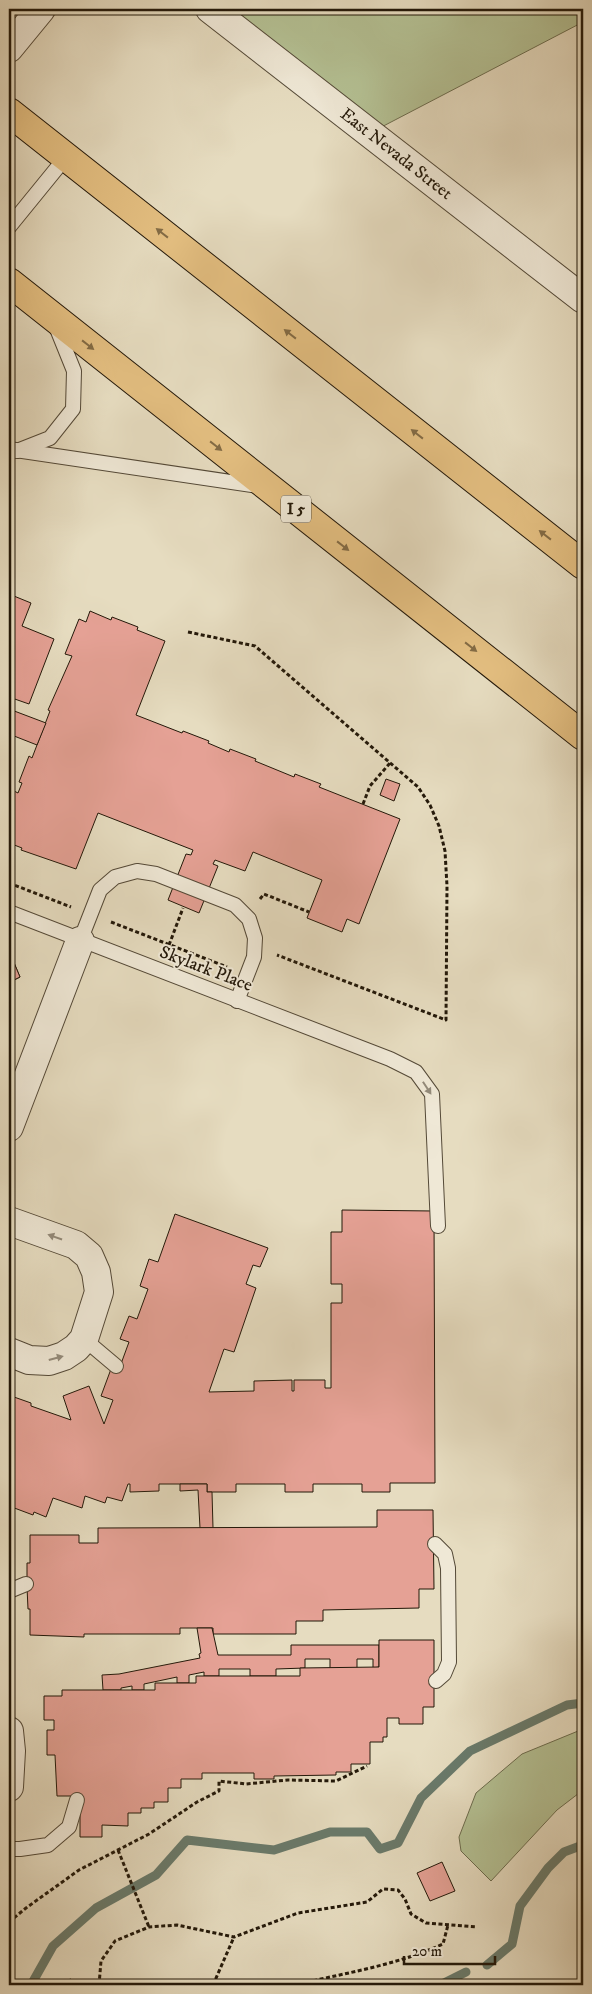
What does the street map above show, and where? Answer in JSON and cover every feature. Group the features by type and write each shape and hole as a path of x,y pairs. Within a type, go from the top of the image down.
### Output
{"highway":[{"path":"9,112 583,565"},
{"name":"I 5","path":"9,282 583,736"}],"street":[{"path":"9,48 41,9"},
{"name":"East Nevada Street","path":"210,9 583,299"},
{"path":"9,1128 80,941"},
{"path":"9,1221 76,1245 89,1256 96,1272 99,1292 84,1339 76,1348 64,1356 48,1360 29,1360 9,1352"},
{"path":"9,1732 11,1751 9,1787"}],"lane":[{"path":"9,227 66,157"},
{"path":"13,450 50,438 72,409 74,371 52,316"},
{"path":"13,450 268,487"},
{"path":"80,941 100,890 115,877 137,871 156,874 235,905 249,919 255,938 254,957 237,1001"},
{"name":"Skylark Place","path":"9,912 390,1059 416,1072 432,1094 438,1226"},
{"path":"84,1339 116,1366"},
{"path":"435,1544 445,1554 448,1568 449,1662 444,1674 436,1681"},
{"path":"9,1591 26,1584"},
{"path":"9,1848 20,1850 48,1845 69,1827 77,1800"}],"path":[{"path":"188,632 255,646 418,787 430,805 441,834 445,852 447,886 446,1020 273,953"},
{"path":"363,804 370,786 390,763"},
{"path":"9,883 247,975"},
{"path":"258,901 264,894 309,912"},
{"path":"169,945 184,906"},
{"path":"9,1922 79,1870 149,1834 197,1802 219,1791 219,1781 246,1784 288,1780 336,1781 367,1766"},
{"path":"118,1850 149,1927"},
{"path":"99,1985 101,1961 115,1941 149,1927 177,1925 234,1937 298,1914 367,1902 383,1889 398,1890 405,1899 411,1914 426,1923 477,1927"},
{"path":"301,1985 392,1963 424,1953 443,1944 448,1925"},
{"path":"213,1985 234,1937"}],"green space":[{"path":"210,9 583,9 583,22 370,133"},
{"path":"583,1729 583,1790 557,1810 491,1881 461,1851 459,1837 476,1793 522,1754"}],"building":[{"path":"9,594 31,603 22,626 54,639 29,704 9,697"},
{"path":"90,611 111,620 112,617 138,627 137,630 165,641 136,715 182,733 183,731 209,741 208,743 229,752 230,749 256,759 255,761 294,777 295,774 321,784 319,787 400,819 359,924 347,919 342,932 307,918 322,880 253,852 245,871 215,860 213,864 218,866 199,913 168,900 186,854 191,855 193,850 98,813 76,869 21,850 22,848 9,843 9,799 12,790 18,793 22,783 19,782 29,756 32,758 50,711 48,710 72,656 65,654 79,619 86,622"},
{"path":"9,709 46,723 37,745 9,734"},
{"path":"386,779 400,784 394,801 380,795"},
{"path":"12,958 20,977 14,980 9,994 9,959"},
{"path":"12,958 20,977 14,980 9,994 9,959"},
{"path":"342,1210 434,1211 435,1483 390,1483 390,1492 362,1492 362,1484 313,1484 313,1492 285,1492 285,1484 236,1484 236,1492 207,1492 207,1484 159,1484 159,1491 130,1492 130,1484 128,1484 122,1501 107,1497 105,1503 85,1496 82,1508 53,1498 46,1517 34,1512 33,1515 9,1506 9,1402 12,1403 14,1397 31,1403 31,1406 71,1420 63,1396 89,1386 104,1424 113,1400 101,1396 111,1369 118,1372 129,1342 120,1339 129,1316 137,1319 148,1289 140,1286 149,1259 158,1262 175,1214 268,1248 260,1267 253,1265 246,1284 256,1288 234,1352 224,1349 209,1392 254,1391 254,1381 292,1380 292,1391 294,1391 294,1380 325,1380 325,1388 331,1388 331,1303 342,1303 342,1284 331,1284 331,1232 342,1232"},
{"path":"180,1484 207,1484 207,1492 212,1492 213,1528 200,1528 198,1490 180,1491"},
{"path":"377,1510 433,1510 434,1589 419,1589 419,1608 323,1610 323,1621 296,1621 296,1634 213,1634 213,1628 180,1628 180,1634 84,1634 84,1637 30,1635 27,1563 30,1563 30,1535 79,1535 79,1543 98,1543 98,1528 377,1527"},
{"path":"197,1628 212,1628 218,1655 291,1655 291,1645 379,1645 379,1667 373,1668 373,1659 357,1659 357,1669 330,1669 330,1659 305,1659 305,1668 276,1669 276,1676 250,1676 250,1669 219,1669 219,1676 204,1676 204,1672 189,1675 189,1683 177,1683 177,1677 144,1684 144,1690 132,1690 132,1686 121,1688 121,1690 103,1690 102,1675 119,1674 200,1658"},
{"path":"379,1640 434,1640 434,1707 423,1707 423,1724 399,1724 399,1718 387,1718 387,1737 383,1737 383,1742 370,1742 370,1764 351,1764 351,1772 336,1772 336,1775 274,1776 274,1779 254,1779 254,1773 202,1773 202,1779 181,1779 181,1788 168,1788 168,1802 154,1802 154,1808 141,1808 141,1813 128,1813 128,1826 102,1825 102,1837 80,1837 80,1796 57,1796 55,1755 47,1755 47,1730 54,1730 54,1720 44,1720 44,1696 62,1696 62,1690 155,1690 155,1683 196,1683 196,1676 300,1676 300,1668 379,1667"},
{"path":"442,1862 455,1891 430,1901 417,1873"},
{"path":"71,1979 73,1985 57,1985 56,1983"}],"waterway":[{"path":"31,1985 53,1946 96,1908 156,1875 187,1840 274,1850 330,1832 367,1832 380,1849 398,1843 421,1798 470,1751 567,1705 583,1703"},
{"path":"487,1965 512,1944 520,1906 548,1868 564,1852 580,1846 583,1847"},
{"path":"440,1985 466,1972"}]}
